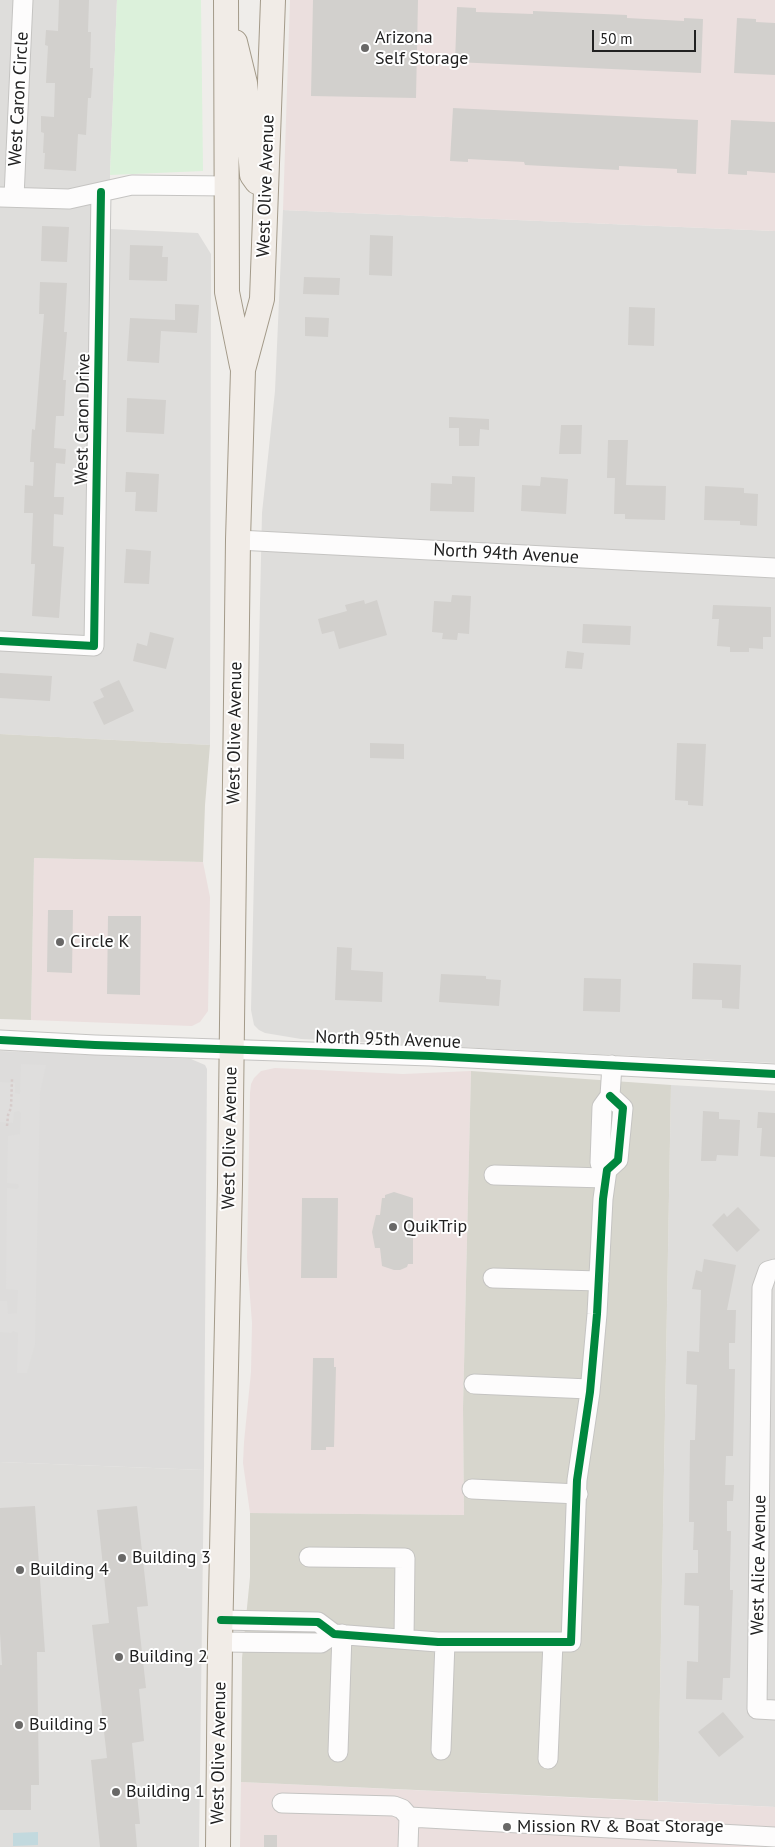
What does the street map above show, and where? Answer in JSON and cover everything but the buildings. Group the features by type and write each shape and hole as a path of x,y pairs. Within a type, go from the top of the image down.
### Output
{"main road":[{"name":"West Olive Avenue","path":"243,370 262,299 273,0"},
{"name":"West Olive Avenue","path":"218,1847 220,1631 232,1050 238,540 243,370 227,292 226,8"},
{"path":"226,8 239,50 245,83 252,175 257,182 266,185"}],"street":[{"name":"West Caron Circle","path":"7,197 23,0"},
{"path":"7,197 69,199 132,186 227,186"},
{"name":"West Caron Drive","path":"0,641 94,646 102,192"},
{"name":"North 94th Avenue","path":"238,540 775,568"},
{"name":"North 95th Avenue","path":"0,1040 431,1056 775,1074"},
{"path":"220,1631 318,1622 338,1634 445,1642 571,1642 578,1494 577,1480 597,1314 606,1174 600,1163 602,1107 610,1096 612,1066"},
{"path":"494,1175 606,1174"},
{"name":"West Alice Avenue","path":"766,1710 762,1288 772,1270"},
{"path":"493,1278 599,1281"},
{"path":"474,1384 589,1389"},
{"path":"472,1489 578,1494"},
{"path":"309,1557 405,1558 404,1639"},
{"path":"338,1634 338,1752"},
{"path":"441,1750 445,1642"},
{"path":"548,1759 553,1642"},
{"path":"282,1802 394,1806 402,1809 409,1817 408,1847"},
{"path":"409,1817 775,1837"}],"path":[{"path":"7,1126 11,1108 12,1079"}],"shaded area":[{"path":"0,0 117,0 110,175 111,229 198,233 211,254 210,745 0,734"},
{"path":"290,0 775,0 775,231 283,210"},
{"path":"283,210 775,231 775,1063 301,1039 265,1033 254,1025 251,1010 262,513 275,391"},
{"path":"0,734 210,745 203,862 34,858 31,1020 0,1019"},
{"path":"34,858 203,862 210,897 208,1011 200,1022 192,1026 31,1020"},
{"path":"0,1051 191,1059 205,1065 207,1069 204,1470 0,1462"},
{"path":"21,1064 46,1065 40,1093 35,1345 27,1373 17,1373 18,1333 13,1331 11,1333 0,1332 0,1301 7,1301 8,1314 17,1313 18,1290 6,1289 7,1188 17,1189 19,1187 18,1184 7,1183 8,1136 20,1134 21,1113 19,1111 14,1112 13,1123 0,1122 0,1082 15,1083 15,1093 20,1094"},
{"path":"275,1068 403,1074 471,1071 463,1408 464,1515 250,1513 243,1463 251,1372 252,1323 247,1258 250,1093 254,1078 261,1071"},
{"path":"471,1071 671,1085 658,1801 241,1782 242,1658 250,1577 250,1513 464,1515 463,1408"},
{"path":"671,1085 775,1091 775,1807 658,1801"},
{"path":"0,1462 204,1470 199,1847 0,1847"},
{"name":"Mission RV & Boat Storage","path":"241,1782 775,1807 775,1847 240,1847"}],"green space":[{"path":"117,0 201,0 203,171 110,175"}],"water":[{"path":"38,1832 38,1845 13,1846 13,1833"}],"cycle path":[{"path":"0,641 94,646 101,192"},
{"path":"0,1040 431,1056 775,1074"},
{"path":"221,1620 318,1622 334,1634 438,1642 571,1642 577,1480 590,1392 597,1314 603,1199 607,1170 618,1160 623,1108 610,1096"}],"place":[{"name":"Arizona Self Storage","path":"365,48"},
{"name":"Circle K","path":"60,942"},
{"name":"QuikTrip","path":"393,1227"},
{"name":"Building 3","path":"122,1558"},
{"name":"Building 4","path":"20,1570"},
{"name":"Building 2","path":"119,1657"},
{"name":"Building 5","path":"19,1725"},
{"name":"Building 1","path":"116,1792"},
{"name":"Mission RV & Boat Storage","path":"507,1827"}]}
